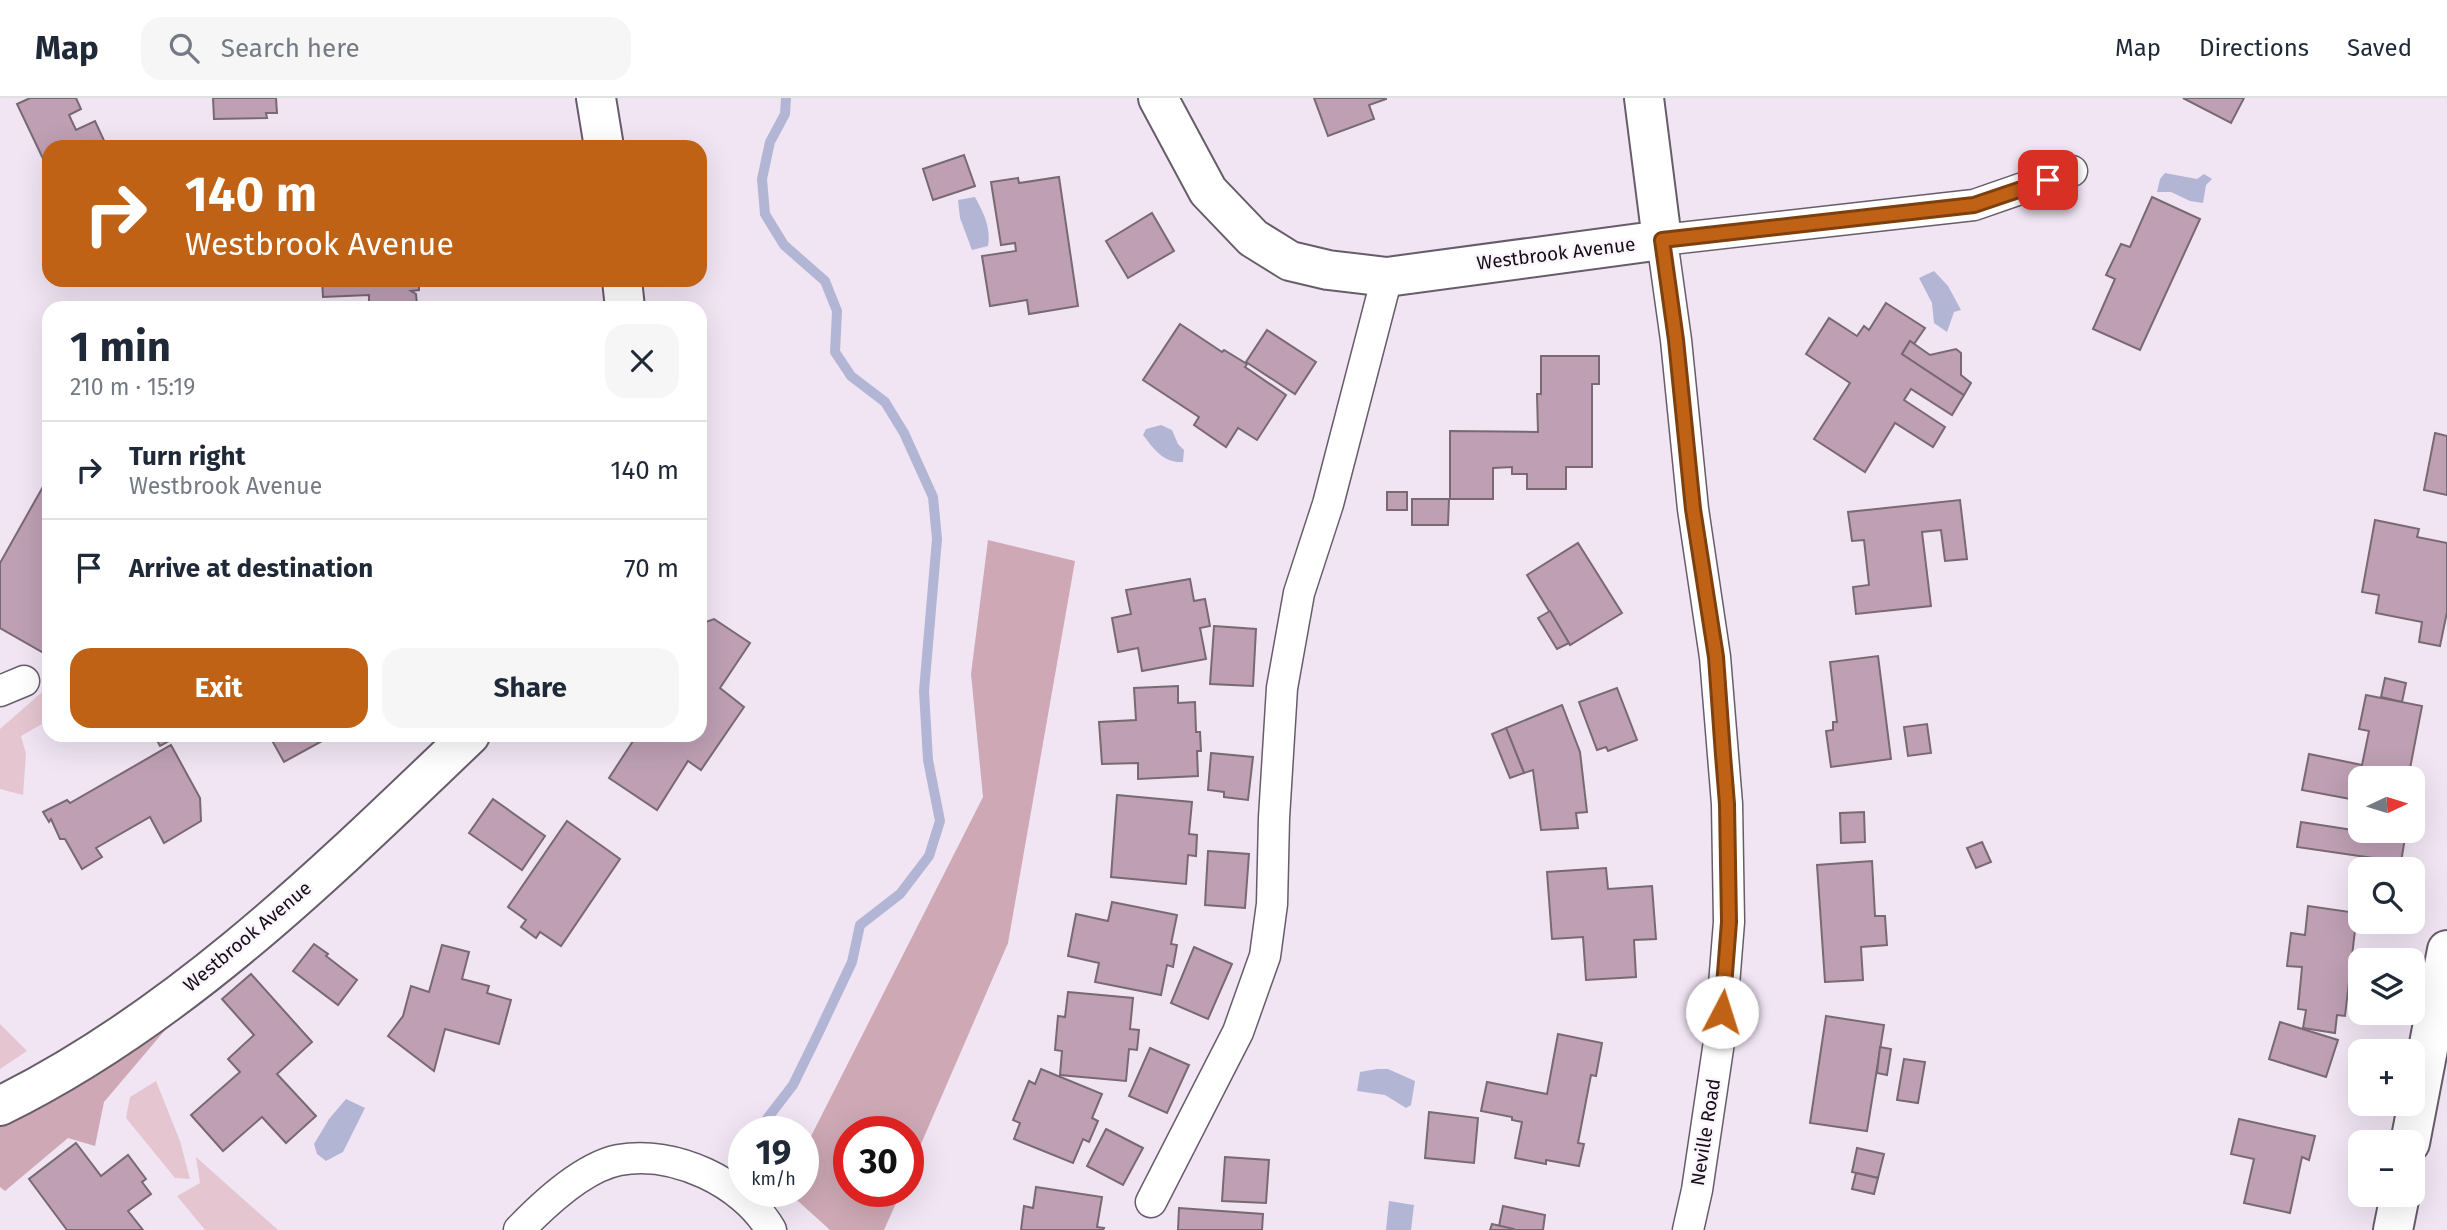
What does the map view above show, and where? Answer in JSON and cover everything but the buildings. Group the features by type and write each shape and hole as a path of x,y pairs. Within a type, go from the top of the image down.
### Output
{"street":[{"path":"596,98 603,140"},
{"name":"Westbrook Avenue","path":"1158,98 1208,191 1253,238 1290,261 1328,270 1387,277 1662,240 1974,205 2072,171"},
{"path":"1644,98 1662,240"},
{"name":"Neville Road","path":"1662,240 1676,340 1693,509 1716,657 1727,804 1729,922 1720,1035 1697,1190 1688,1230"},
{"path":"1151,1202 1238,1032 1265,956 1272,904 1282,688 1299,593 1328,504 1387,277"},
{"name":"Westbrook Avenue","path":"0,1106 104,1049 238,947 363,838 463,742"},
{"path":"2412,1130 2447,950"},
{"path":"519,1230 572,1183 589,1173 618,1160 649,1160 675,1161 710,1174 744,1197 771,1230"},
{"path":"2393,1230 2398,1207"}],"shaded area":[{"path":"988,540 1075,561 1008,943 924,1137 924,1116 833,1116 833,1207 894,1207 884,1230 830,1230 805,1207 819,1207 819,1120 983,797 971,674"},
{"path":"42,692 42,724 21,736 26,754 23,795 0,789 0,729"},
{"path":"194,996 104,1102 95,1146 68,1138 5,1191 0,1187 0,1117"},
{"path":"0,1024 27,1051 0,1069"},
{"path":"156,1081 180,1141 190,1179 175,1178 126,1118 130,1097"},
{"path":"196,1157 278,1230 205,1230 177,1196 200,1183"}],"water":[{"path":"2165,173 2197,179 2204,174 2212,179 2206,185 2203,203 2190,201 2171,192 2157,192 2160,179"},
{"path":"975,197 986,221 989,239 988,246 972,250 960,218 958,200"},
{"path":"1934,271 1948,286 1961,310 1954,312 1947,332 1934,323 1932,303 1919,278"},
{"path":"1161,425 1172,430 1184,450 1183,462 1164,458 1143,435 1146,429"},
{"path":"1388,1069 1415,1081 1411,1105 1406,1108 1385,1095 1357,1091 1360,1072"},
{"path":"346,1099 365,1108 343,1152 326,1161 317,1154 314,1144 329,1119"},
{"path":"1389,1201 1414,1205 1411,1230 1386,1230"}],"waterway":[{"path":"769,1116 793,1085 818,1034 852,962 860,925 900,894 929,856 940,821 928,760 924,691 937,539 933,497 904,433 885,402 851,376 835,352 837,311 825,281 784,245 765,214 762,179 770,142 785,114 786,98"}],"route":[{"path":"1722,1012 1729,922 1727,804 1716,657 1693,509 1676,340 1662,240 1974,205 2048,180"}]}
